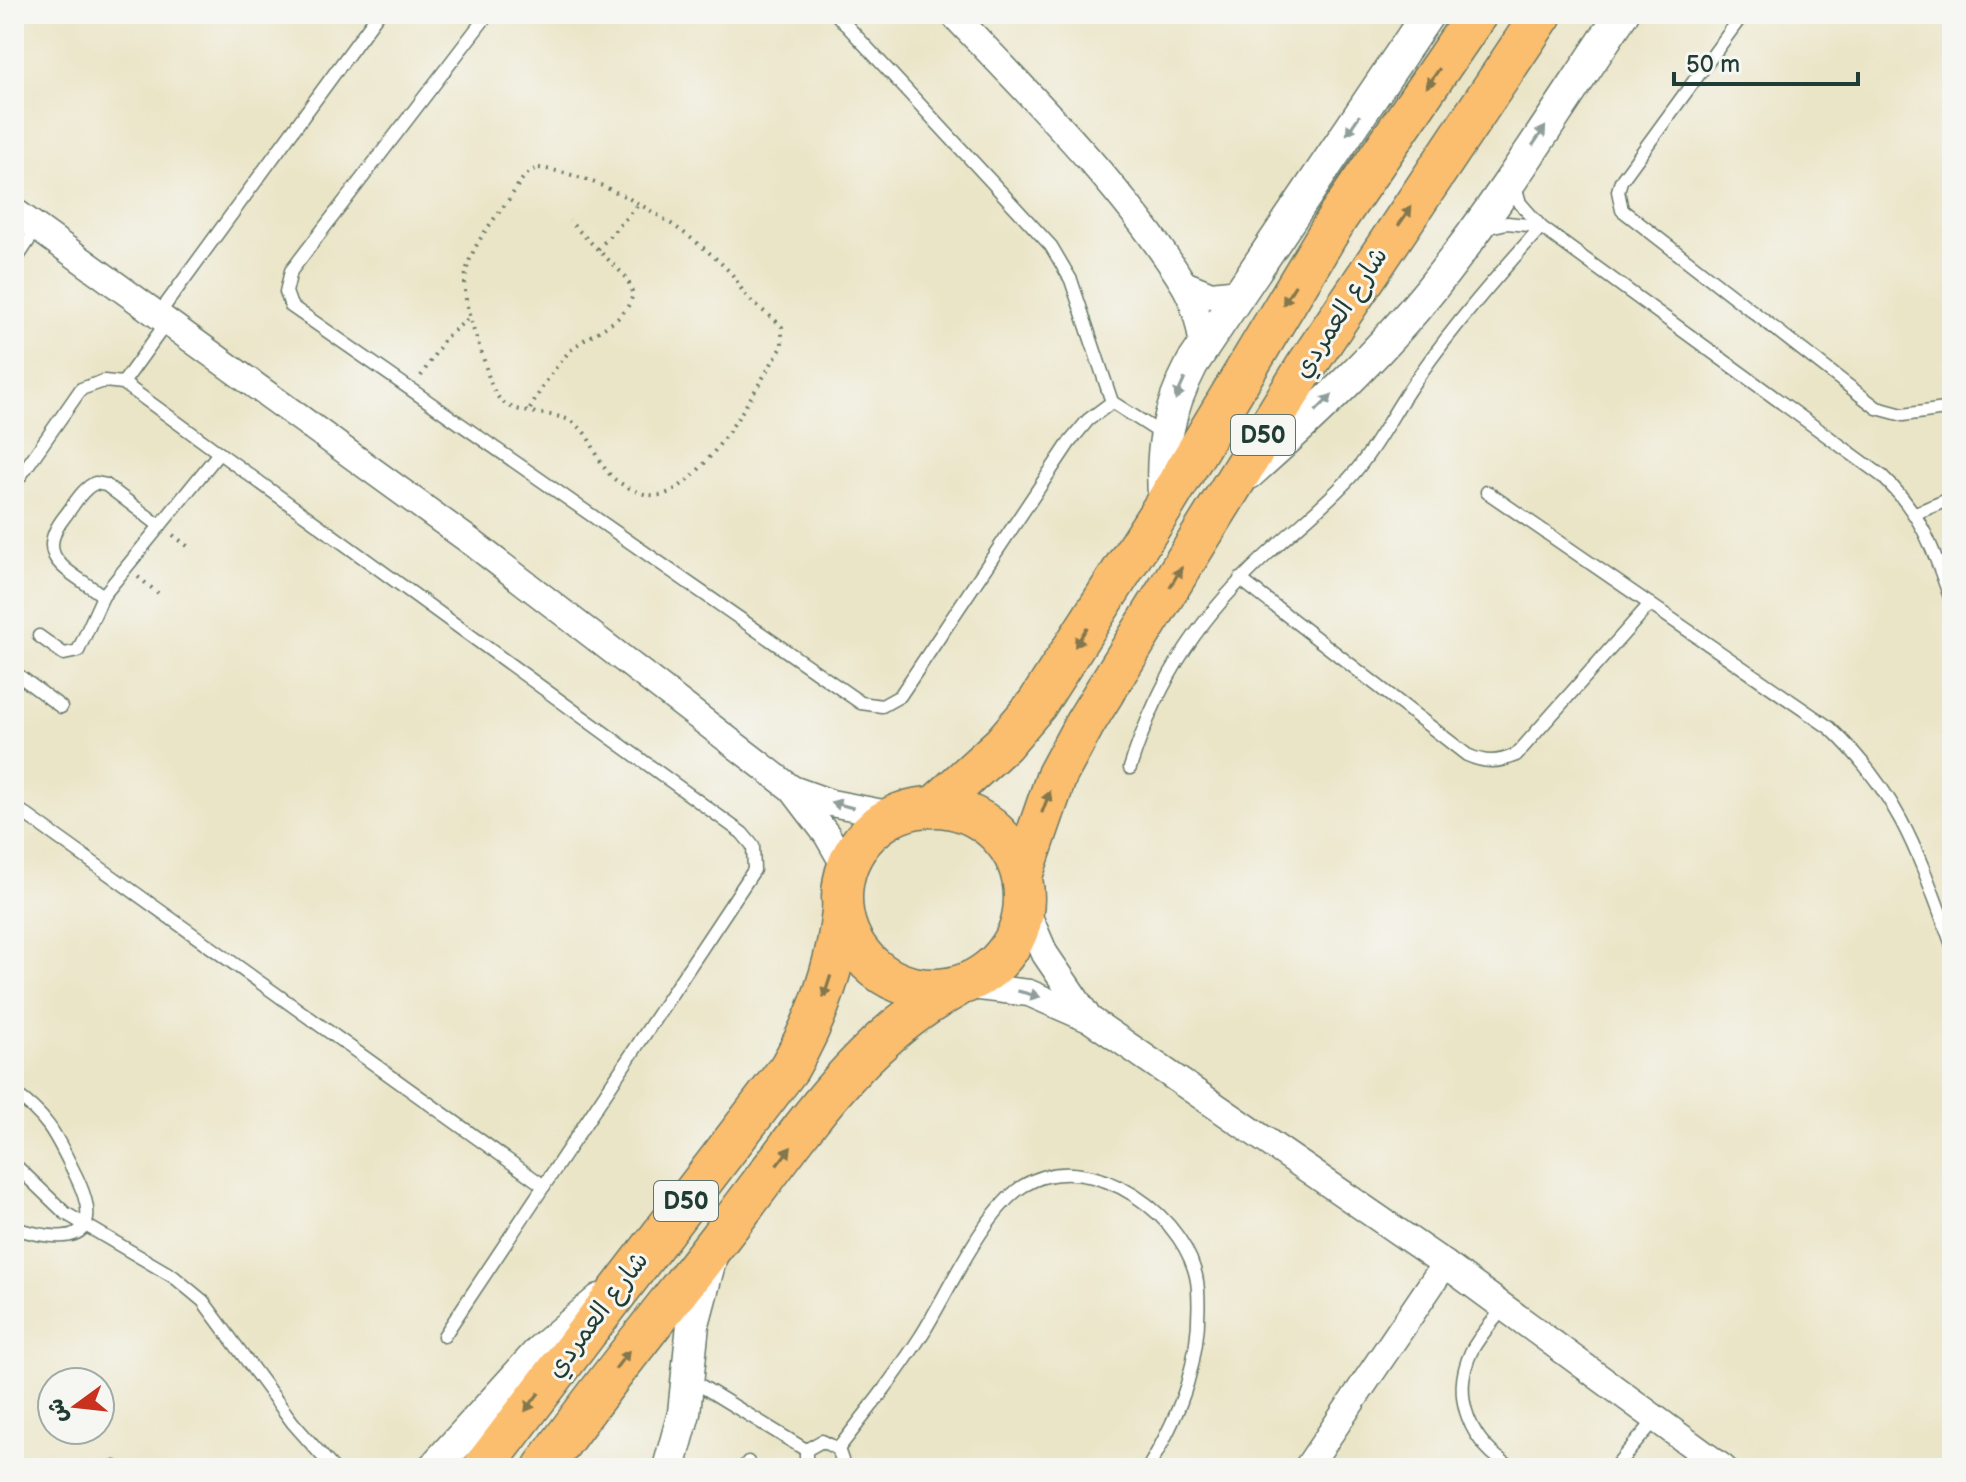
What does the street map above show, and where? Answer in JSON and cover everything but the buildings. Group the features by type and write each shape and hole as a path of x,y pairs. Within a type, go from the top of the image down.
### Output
{"main road":[{"name":"شارع العمردي","path":"935,806 1003,744 1037,704 1165,504 1338,217 1477,14"},
{"name":"شارع العمردي","path":"1023,890 1057,775 1226,494 1386,243 1542,14"},
{"path":"935,806 968,813 996,832 1016,860 1023,890 1018,931 1005,955 978,978 959,986 917,989 882,974 855,947 842,911 846,868 865,837 893,815 935,806"},
{"name":"شارع العمردي","path":"483,1468 618,1287 789,1068 826,992 842,911"},
{"name":"شارع العمردي","path":"543,1468 857,1061 913,1012 959,986"}],"street":[{"path":"953,14 1112,190 1184,284 1197,315 1203,347"},
{"path":"1165,504 1165,436 1180,387 1203,347 1428,14"},
{"path":"1226,494 1286,440 1396,329 1475,231 1622,14"},
{"path":"14,211 474,544 792,789 816,819 846,868"},
{"path":"1184,284 1211,295 1240,292"},
{"path":"792,789 842,806 893,815"},
{"path":"1023,890 1058,977 1091,1020"},
{"path":"959,986 1029,993 1091,1020 1445,1264 1723,1468"},
{"path":"669,1468 684,1413 693,1324 715,1245"},
{"path":"1307,1468 1445,1264"},
{"path":"434,1468 541,1350 618,1287"}],"lane":[{"path":"123,383 162,318 378,14"},
{"path":"488,14 288,277 288,300 296,312 861,703 875,706 889,704 900,696 1069,443 1088,420 1112,402"},
{"path":"836,14 1058,256 1071,280 1112,402 1165,436"},
{"path":"1743,14 1621,181 1618,191 1622,210 1877,408 1903,415 1952,408"},
{"path":"1514,172 1520,203 1541,227 1882,476 1916,513 1929,538 1952,603"},
{"path":"1475,231 1507,223 1541,227"},
{"path":"1130,768 1146,717 1170,669 1200,625 1240,579 1354,473 1419,376 1494,278 1541,227"},
{"path":"14,263 37,228"},
{"path":"14,485 81,389 104,381 123,383 742,833 753,846 754,870 444,1336"},
{"path":"39,636 64,654 74,654 81,648 103,596 219,453"},
{"path":"103,596 56,559 50,547 51,533 77,500 90,485 101,482 160,526"},
{"path":"1487,492 1830,728 1860,756 1885,788 1905,825 1952,945"},
{"path":"1916,513 1952,498"},
{"path":"1240,579 1467,755 1483,762 1500,762 1516,755 1650,604"},
{"path":"14,672 61,707"},
{"path":"14,806 544,1186"},
{"path":"14,1093 40,1112 53,1128 89,1209 86,1225 77,1234 64,1238 14,1228"},
{"path":"14,1164 45,1197 174,1277 203,1301 293,1423 333,1468"},
{"path":"838,1449 895,1374 968,1255 1008,1199 1039,1178 1064,1173 1090,1174 1114,1182 1157,1215 1190,1259 1198,1286 1195,1361 1185,1397 1148,1468"},
{"path":"1504,1307 1472,1350 1464,1370 1462,1393 1466,1415 1475,1436 1490,1453 1513,1468"},
{"path":"687,1378 806,1450"},
{"path":"1614,1468 1656,1419"},
{"path":"806,1450 822,1441 838,1449 842,1460 839,1468"},
{"path":"806,1450 806,1468"}],"path":[{"path":"539,168 560,171 638,205 687,233 728,270 749,299 782,327 782,347 700,468 680,485 659,495 638,493 610,475 578,425 509,405 498,397 469,318 463,295 468,263 495,217 528,172 539,168"},
{"path":"598,249 638,205"},
{"path":"529,410 549,376 571,350 615,322 630,305 633,294 627,278 569,221"},
{"path":"411,392 445,338 469,318"}]}
